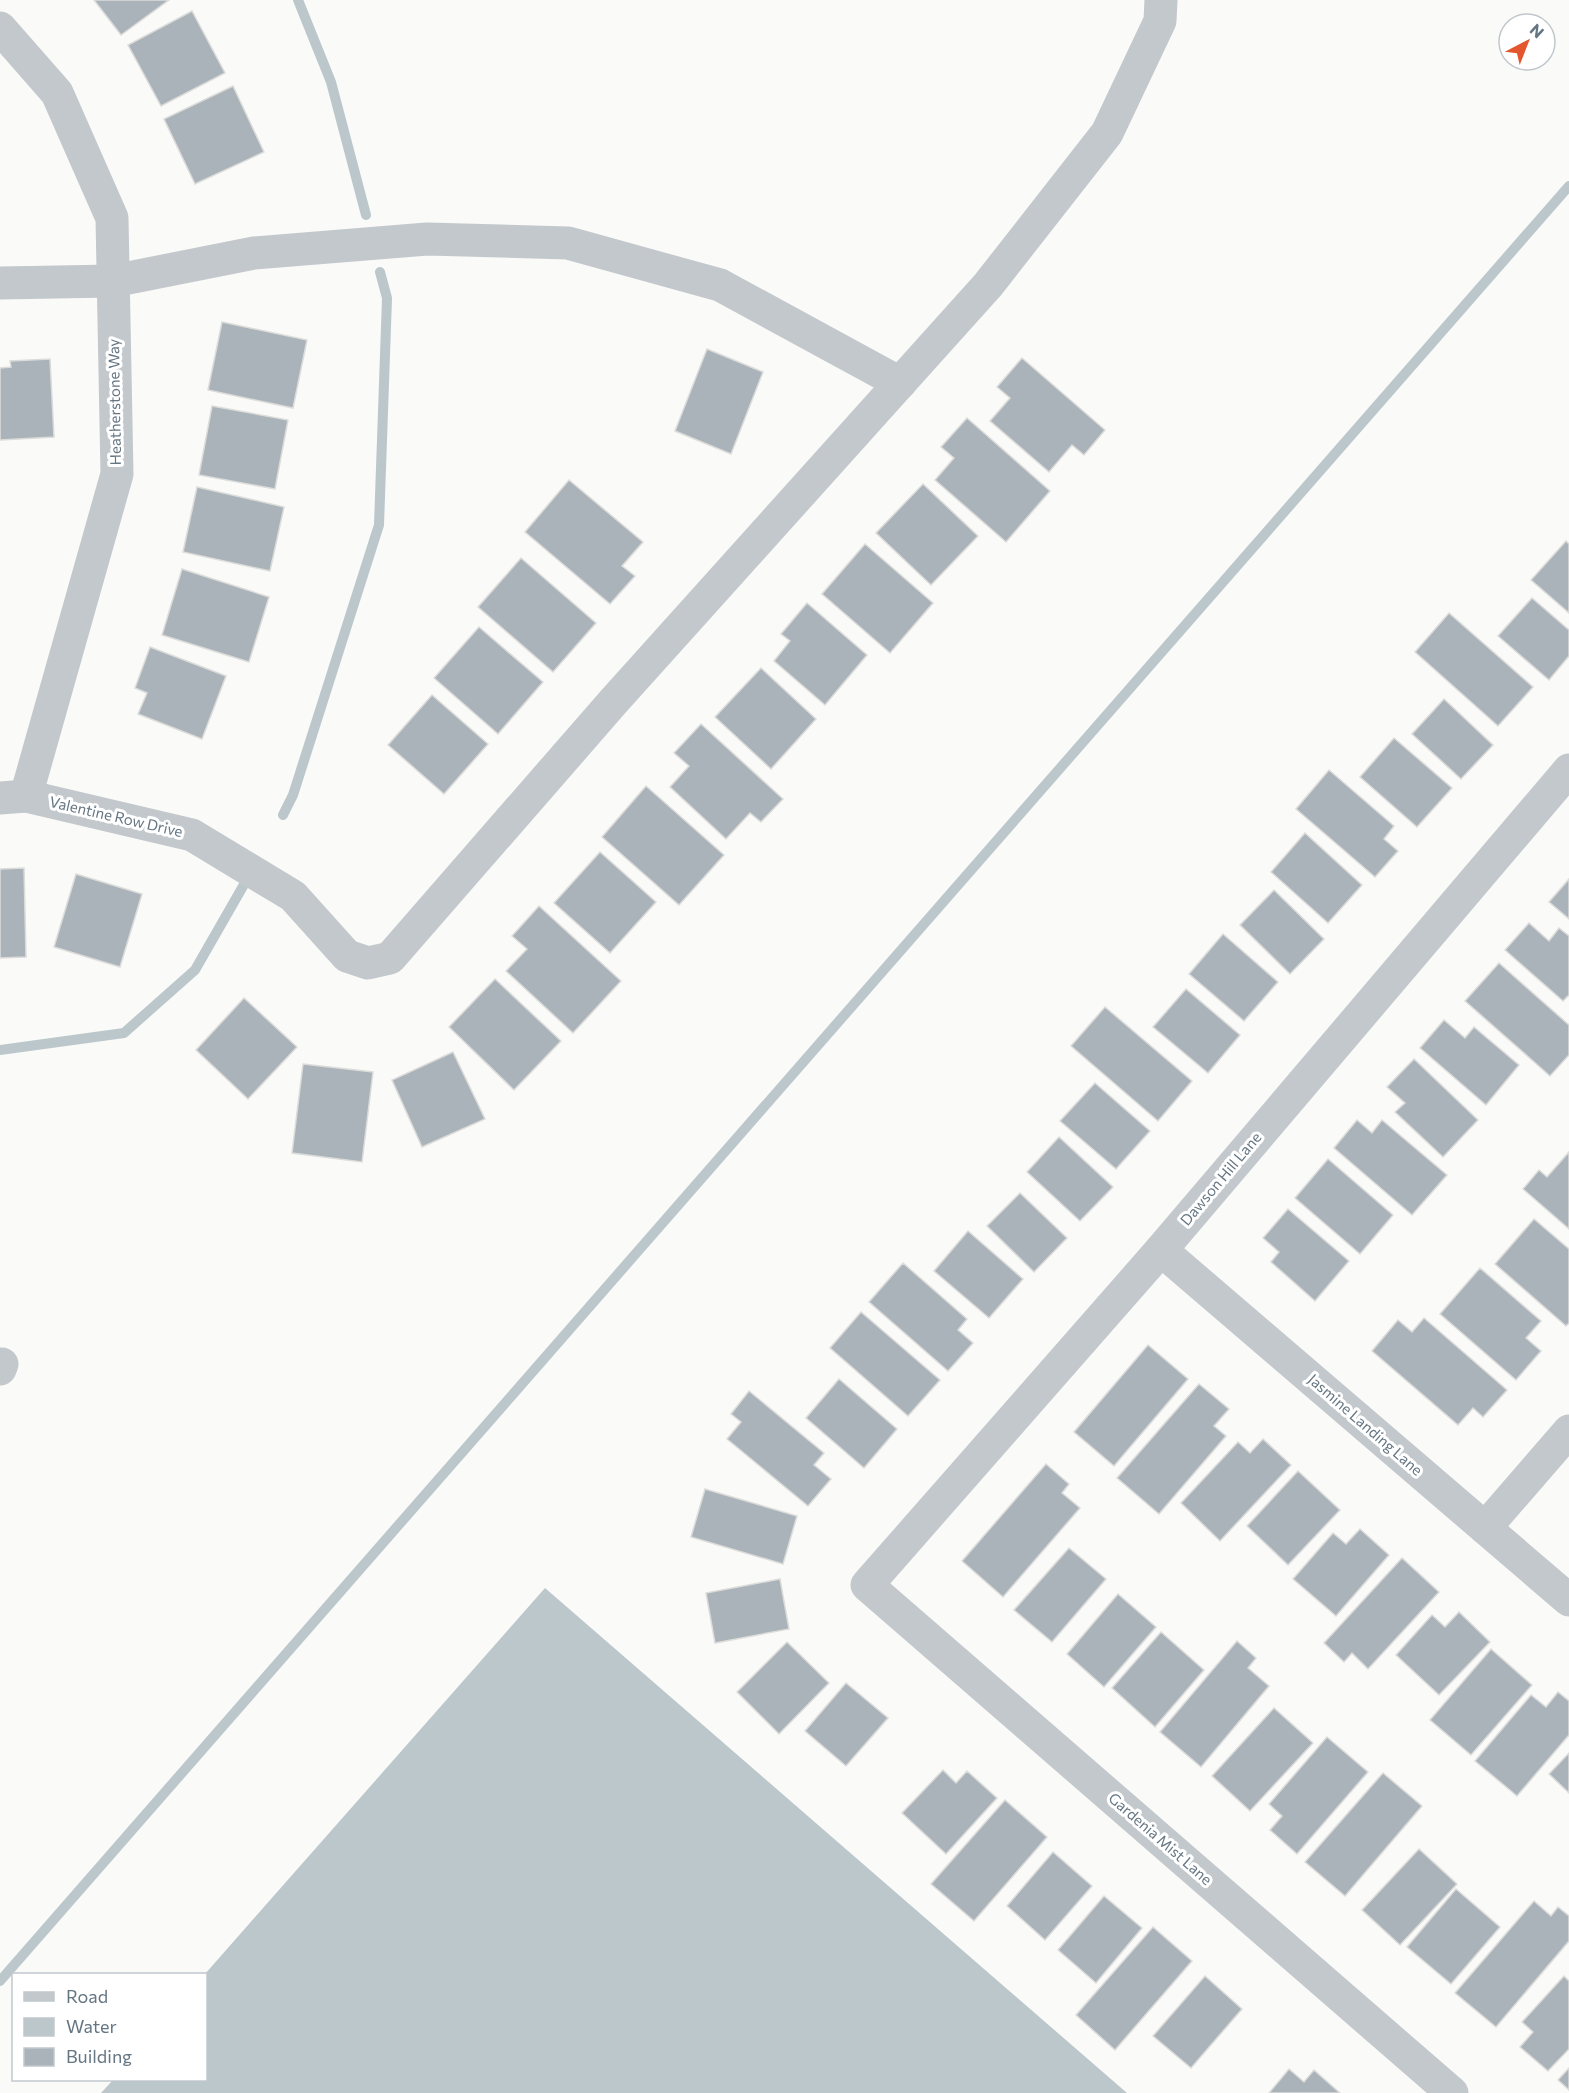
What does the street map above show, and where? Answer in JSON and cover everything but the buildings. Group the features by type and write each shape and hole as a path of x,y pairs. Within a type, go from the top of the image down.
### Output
{"street":[{"path":"0,283 113,281 254,253 404,240 568,243 720,285 900,383 988,285 1107,132 1160,21 1161,0"},
{"name":"Heatherstone Way","path":"0,28 57,93 112,218 117,474 13,797"},
{"name":"Valentine Row Drive","path":"13,797 192,835 293,896 347,956 368,963 390,958 613,702 900,383"},
{"name":"Dawson Hill Lane","path":"867,1584 1161,1250 1569,770"},
{"name":"Jasmine Landing Lane","path":"1161,1250 1569,1600"},
{"path":"1485,1528 1569,1431"},
{"name":"Gardenia Mist Lane","path":"867,1584 1452,2093"}],"water":[{"path":"545,1588 1127,2093 101,2093 112,2081 207,2081 206,1973"}],"waterway":[{"path":"298,0 331,82 366,215"},
{"path":"0,1981 1569,186"},
{"path":"283,815 293,795 379,525 387,298 380,272"},
{"path":"0,1050 124,1033 195,970 246,881"}]}
